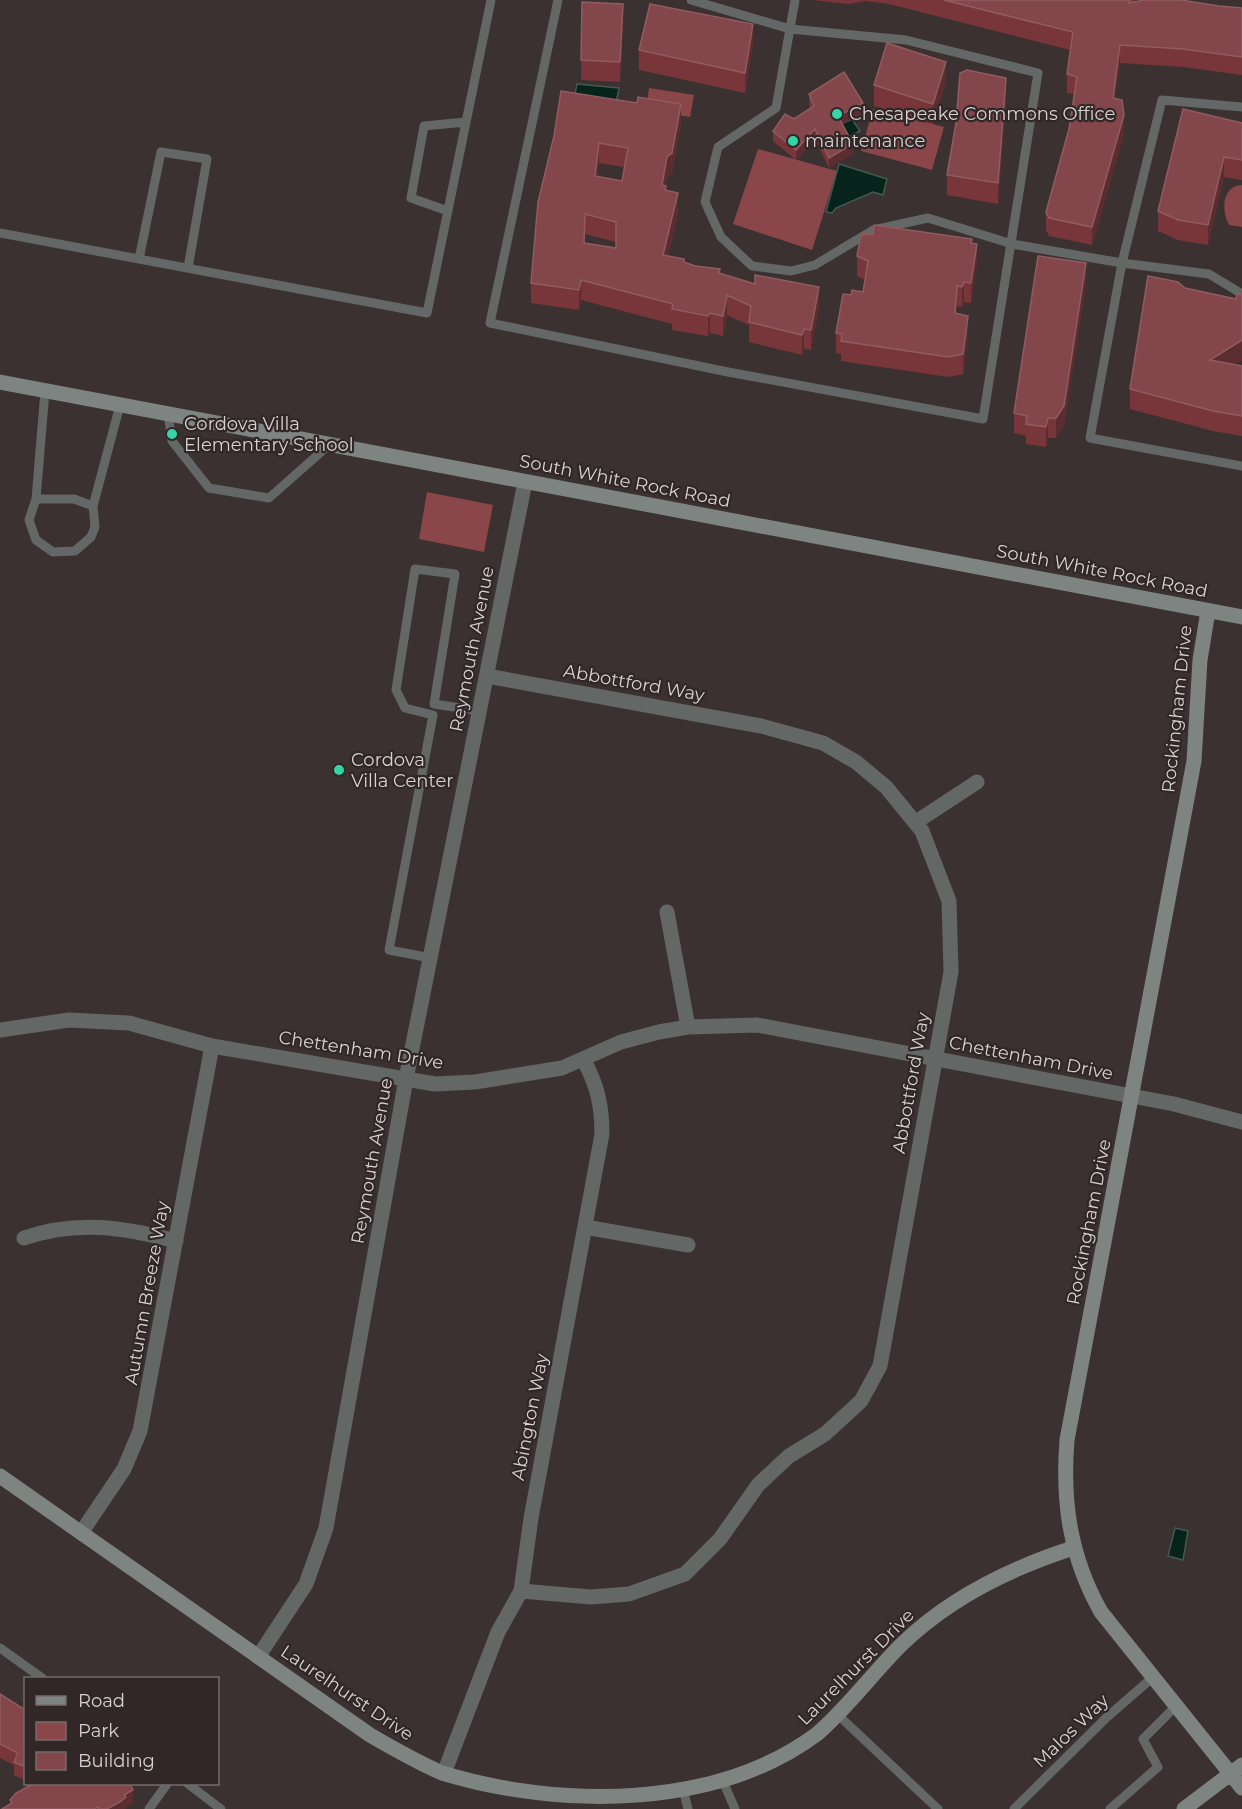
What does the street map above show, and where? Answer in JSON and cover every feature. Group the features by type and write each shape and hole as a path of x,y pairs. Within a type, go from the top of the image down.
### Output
{"street":[{"name":"South White Rock Road","path":"0,382 1242,617"},
{"name":"Reymouth Avenue","path":"258,1657 306,1584 321,1546 406,1079 525,482"},
{"name":"Rockingham Drive","path":"1208,611 1200,660 1194,762 1067,1440 1064,1476 1066,1511 1073,1548 1085,1580 1101,1612 1176,1706 1236,1769 1242,1788"},
{"name":"Abbottford Way","path":"487,676 761,726 823,742 856,762 886,787 916,822 942,880 951,921 951,972 879,1366 861,1401 825,1434 789,1456 758,1485 720,1539 685,1574 629,1594 591,1597 521,1591"},
{"path":"916,822 977,782"},
{"path":"666,912 688,1027"},
{"name":"Chettenham Drive","path":"0,1030 69,1020 129,1023 212,1046 435,1084 475,1082 562,1068 621,1042 688,1027 757,1025 1174,1104 1242,1122"},
{"name":"Autumn Breeze Way","path":"81,1533 114,1487 140,1431 212,1046"},
{"name":"Abington Way","path":"444,1773 498,1632 521,1591 531,1518 602,1134 602,1116 595,1080 583,1059"},
{"path":"24,1238 57,1228 94,1225 133,1230 176,1241"},
{"path":"585,1227 688,1245"},
{"name":"Laurelhurst Drive","path":"2,1480 370,1736 444,1773 483,1786 551,1801 598,1804 686,1803 781,1760 838,1715 903,1643 934,1617 969,1593 1008,1573 1073,1548"},
{"path":"1184,1809 1236,1769"}],"lane":[{"path":"0,233 427,313 491,0"},
{"path":"558,0 490,323 728,372 983,419 1038,73 906,40 790,29 691,0"},
{"path":"795,0 776,108 718,147 705,202 721,237 752,266 790,271 815,265 873,230 928,218 1012,243 1122,263 1209,274 1242,294"},
{"path":"1242,107 1162,100 1122,263 1090,438 1242,466"},
{"path":"448,211 411,198 424,126 466,122"},
{"path":"139,259 160,152 207,159 188,268"},
{"path":"45,391 36,499 31,509 31,530 44,547 64,553 84,545 91,537 96,516 93,506 120,405"},
{"path":"168,414 172,441 209,488 269,498 329,445"},
{"path":"36,499 74,499 93,506"},
{"path":"430,958 389,950 433,715 455,574 415,569 396,690 405,708 433,715"},
{"path":"434,704 480,711"},
{"path":"0,1648 41,1677"},
{"name":"Malos Way","path":"1014,1809 1106,1718 1152,1677"},
{"path":"1110,1809 1158,1767 1143,1739 1176,1706"},
{"path":"838,1715 938,1809"},
{"path":"149,1809 166,1785"},
{"path":"189,1785 220,1809"},
{"path":"725,1786 735,1809"}],"green space":[{"path":"649,88 694,95 690,117 646,110"},
{"path":"873,109 944,127 932,170 861,151"},
{"path":"758,149 837,171 812,250 733,224"},
{"path":"1242,185 1242,227 1229,225 1225,213 1225,200 1230,190"},
{"path":"427,492 493,505 484,552 419,539"}],"shaded area":[{"path":"577,84 619,88 613,118 573,103"},
{"path":"852,119 860,131 845,139 837,126"},
{"path":"839,164 887,179 883,195 873,192 836,208 832,213 826,212"},
{"path":"1175,1528 1188,1531 1183,1560 1168,1556"}],"building":[{"path":"944,0 1130,0 1129,3 1144,0 1181,0 1242,8 1242,57 1183,49 1120,45 1113,98 1122,100 1124,115 1092,227 1049,218 1046,212 1069,129 1077,77 1067,74 1073,32"},
{"path":"582,2 623,4 620,62 581,60"},
{"path":"650,4 753,24 745,73 639,50"},
{"path":"887,43 946,62 933,104 874,85"},
{"path":"967,70 1006,78 998,183 947,175 956,123 960,73"},
{"path":"844,72 863,103 838,116 853,144 829,158 815,129 796,150 773,131 785,114 794,119 814,106 809,94"},
{"path":"561,91 637,103 638,97 681,104 672,153 667,157 662,185 666,186 665,190 678,193 663,255 684,259 684,262 695,266 720,269 719,273 755,284 755,275 819,287 811,330 804,329 802,335 749,322 751,306 727,295 723,316 710,313 708,316 672,309 673,304 581,280 579,290 531,283 538,202 554,136","holes":["599,143 628,148 622,181 595,176","585,214 616,222 616,248 584,243"]},
{"path":"1183,109 1242,123 1242,160 1224,157 1208,225 1178,220 1158,211"},
{"path":"874,225 972,239 971,243 977,244 971,283 964,282 962,287 957,286 955,313 968,316 963,354 948,357 841,341 842,334 836,333 843,294 851,295 852,290 863,292 868,261 857,256 861,235 873,234"},
{"path":"1038,256 1086,263 1064,406 1056,418 1048,418 1046,427 1026,424 1027,416 1014,413"},
{"path":"1148,276 1178,282 1185,288 1236,299 1237,294 1242,295 1242,340 1210,360 1242,366 1242,416 1213,411 1130,389"},
{"path":"0,1694 24,1708 24,1766 14,1762 18,1753 0,1744"},
{"path":"31,1785 130,1785 133,1790 124,1795 126,1797 120,1802 107,1809 98,1809 98,1807 94,1809 2,1809 12,1803 10,1800 16,1793"}],"place":[{"name":"Chesapeake Commons Office","path":"837,114"},
{"name":"maintenance","path":"793,141"},
{"name":"Cordova Villa Elementary School","path":"172,434"},
{"name":"Cordova Villa Center","path":"339,770"}]}
